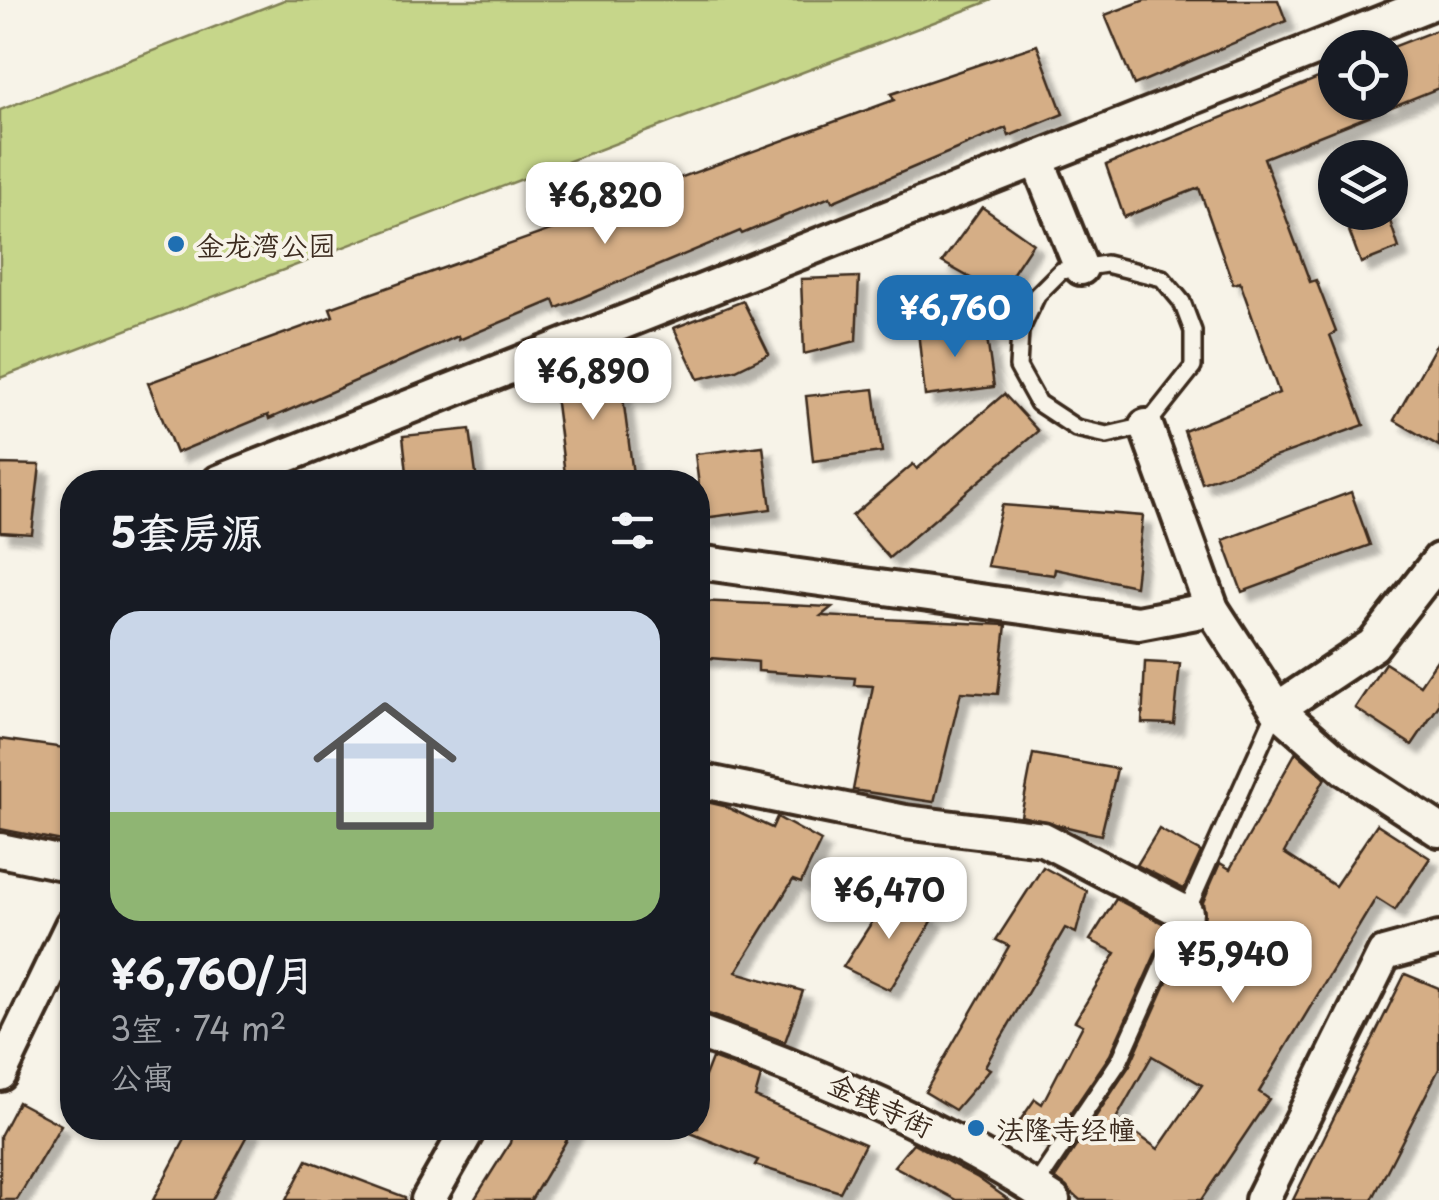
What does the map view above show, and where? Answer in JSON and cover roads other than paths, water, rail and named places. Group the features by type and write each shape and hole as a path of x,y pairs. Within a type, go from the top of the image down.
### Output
{"street":[{"path":"249,470 1439,0"},
{"path":"1037,159 1081,268"},
{"path":"1146,426 1212,610 1276,709 1345,770 1439,830"},
{"path":"1276,709 1373,645 1439,560"},
{"path":"710,564 1138,623 1212,610"},
{"path":"710,782 905,822 1044,839 1186,913"},
{"path":"0,850 60,862"},
{"path":"1262,1200 1384,954 1439,939"},
{"path":"0,1074 60,949"},
{"name":"金钱寺街","path":"710,1036 811,1072 976,1150 1044,1194"},
{"path":"428,1200 463,1140"}],"lane":[{"path":"1106,264 1162,278 1182,302 1193,331 1193,367 1146,426 1106,435 1076,428 1038,403 1018,368 1020,331 1037,295 1061,271 1081,268 1106,264"},
{"path":"1044,1194 1120,1060 1276,709"}],"place":[{"name":"金龙湾公园","path":"176,244"},
{"name":"法隆寺经幢","path":"976,1128"}]}
